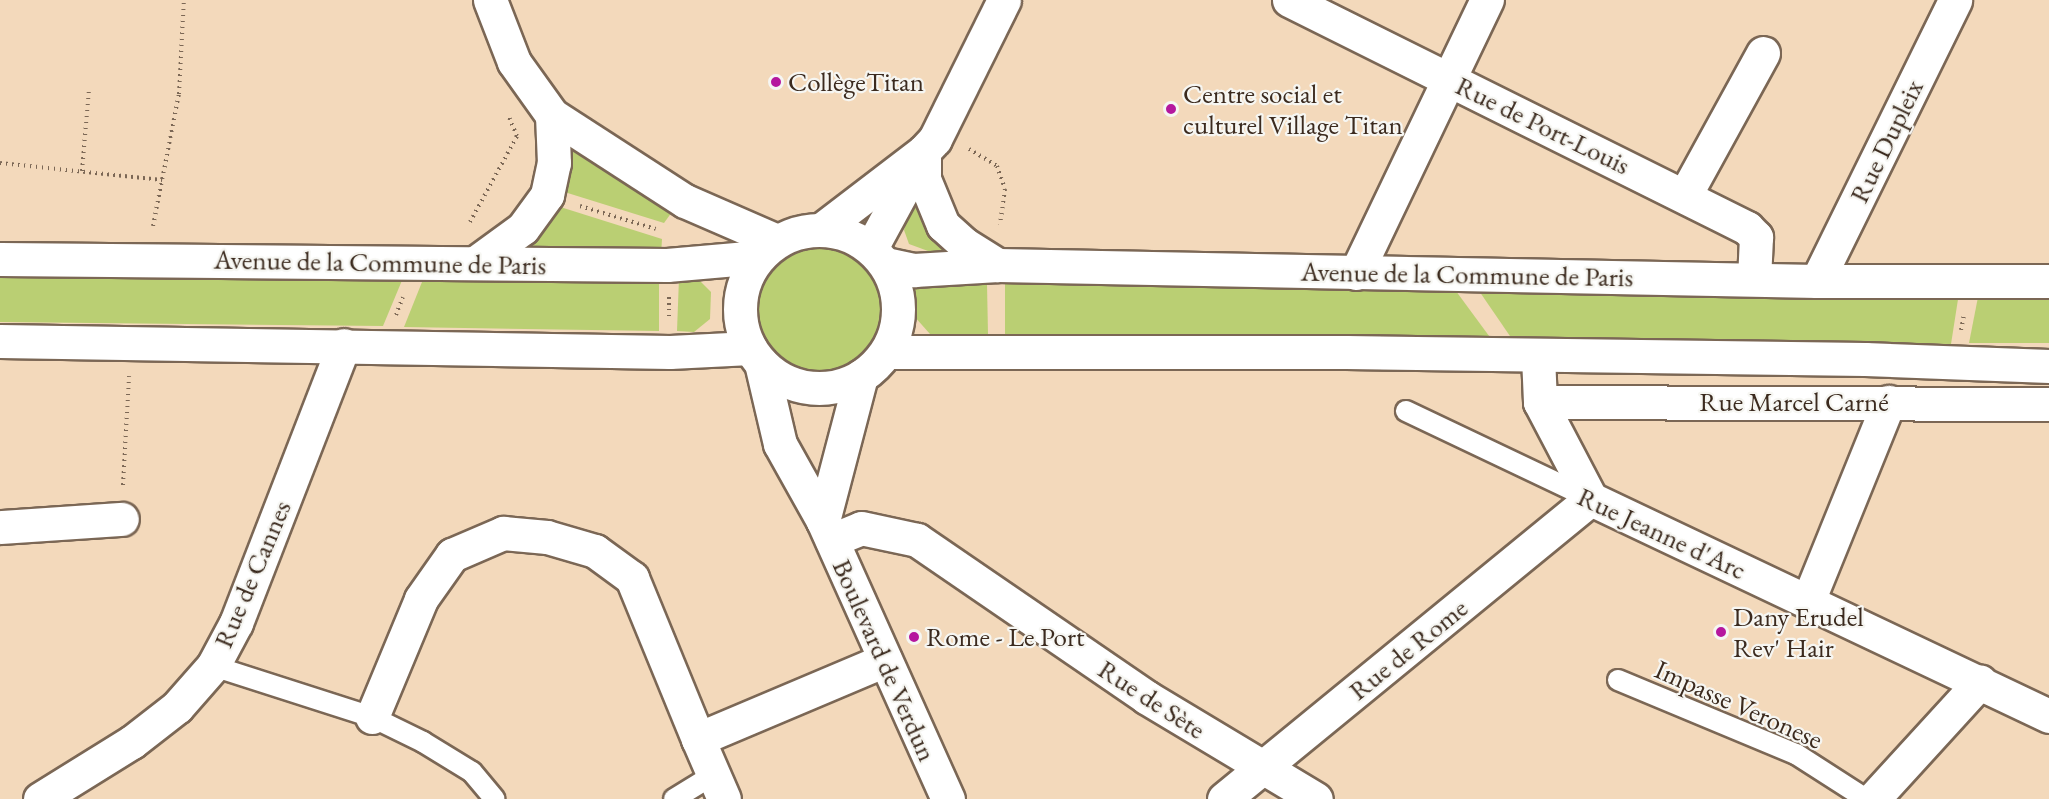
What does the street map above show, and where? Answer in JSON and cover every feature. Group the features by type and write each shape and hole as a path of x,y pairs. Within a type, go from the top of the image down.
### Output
{"street":[{"path":"490,0 514,62 552,115 685,201 768,249"},
{"path":"822,229 924,151 935,140 1004,0"},
{"name":"Rue de Port-Louis","path":"1289,0 1685,195 1747,228 1756,237 1754,279"},
{"path":"1356,273 1487,0"},
{"name":"Rue Dupleix","path":"1818,281 1955,0"},
{"path":"1685,195 1763,53"},
{"path":"475,263 523,228 547,195 554,162 552,115"},
{"path":"878,256 924,151"},
{"path":"924,151 924,179 944,225 964,244 998,265"},
{"path":"822,229 848,234 878,256 897,292 897,323 886,352 861,376 836,386 808,387 782,379 755,355 740,317 744,285 768,249 807,230 822,229"},
{"name":"Avenue de la Commune de Paris","path":"0,259 667,265 768,249"},
{"name":"Avenue de la Commune de Paris","path":"878,256 914,270 998,265 1818,281 2049,281"},
{"path":"0,341 344,345 755,355"},
{"name":"Rue de Cannes","path":"40,799 132,742 177,707 213,666 236,623 344,345"},
{"path":"886,352 1089,351 1865,359 2049,366"},
{"name":"Boulevard de Verdun","path":"755,355 780,444 828,531 948,799"},
{"path":"1538,356 1540,402 1591,499"},
{"path":"1808,601 1877,402 1865,359"},
{"path":"828,531 861,376"},
{"name":"Rue Marcel Carné","path":"1540,402 2049,404"},
{"name":"Rue Jeanne d'Arc","path":"1591,499 2049,716"},
{"name":"Rue de Rome","path":"1224,799 1591,499"},
{"path":"0,527 122,519"},
{"name":"Rue de Sète","path":"828,531 861,528 917,540 1146,697 1262,769 1316,799"},
{"path":"372,717 421,600 452,555 503,533 547,537 596,551 632,578 718,787"},
{"path":"698,739 885,660"},
{"path":"1873,799 1980,682"}],"lane":[{"name":"Rue Jeanne d'Arc","path":"1406,411 1591,499"},
{"path":"213,666 372,717 423,742 472,772 495,799"},
{"name":"Impasse Veronese","path":"1618,680 1796,754 1866,799"},
{"path":"674,799 718,787"}],"path":[{"path":"153,226 179,94 184,0"},
{"path":"82,171 88,90"},
{"path":"466,230 517,136"},
{"path":"963,145 997,166 1005,189 999,229"},
{"path":"0,163 162,180"},
{"path":"572,203 657,230"},
{"path":"395,317 408,287"},
{"path":"669,294 669,323"},
{"path":"1959,335 1966,305"},
{"path":"122,519 131,342"}],"green space":[{"path":"572,146 672,212 664,223 558,190 561,155"},
{"path":"917,186 960,254 928,251 909,244 904,230"},
{"path":"554,205 662,239 661,254 525,251 527,243"},
{"path":"818,247 842,252 862,266 876,286 881,310 876,334 862,354 842,368 818,373 794,368 774,354 760,334 755,310 760,286 774,266 794,252"},
{"path":"0,273 403,278 383,326 0,322"},
{"path":"424,277 659,279 659,331 404,327"},
{"path":"679,278 697,278 711,292 710,319 694,332 677,331"},
{"path":"1005,281 1453,287 1492,340 1005,334"},
{"path":"913,283 987,284 988,334 930,334 914,316"},
{"path":"1475,285 1959,293 1951,344 1512,339"},
{"path":"1979,292 2049,293 2049,343 1969,343"}],"place":[{"name":"CollègeTitan","path":"776,82"},
{"name":"Centre social et culturel Village Titan","path":"1171,109"},
{"name":"Dany Erudel Rev' Hair","path":"1721,632"},
{"name":"Rome - Le Port","path":"914,637"}]}
